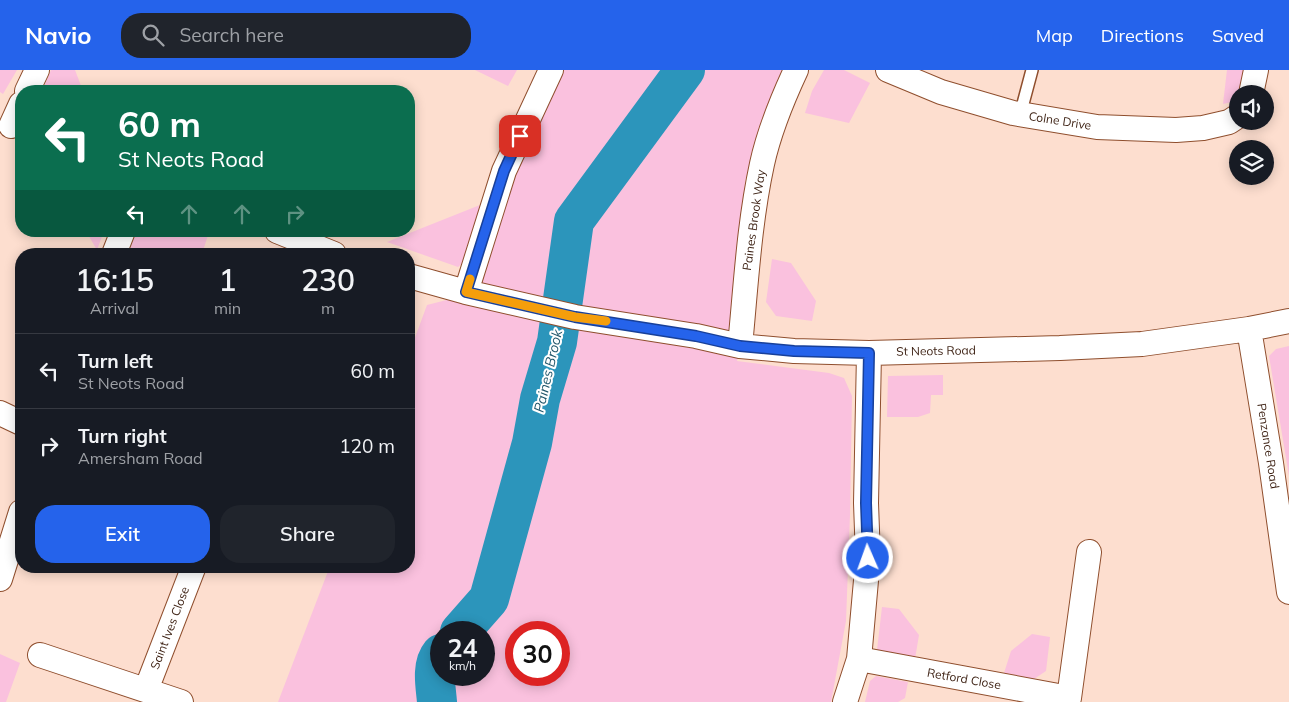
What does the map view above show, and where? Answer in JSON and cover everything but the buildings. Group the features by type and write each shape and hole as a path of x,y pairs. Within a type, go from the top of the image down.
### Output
{"street":[{"path":"30,85 37,70"},
{"name":"Paines Brook Way","path":"740,346 753,215 762,162 782,102 796,70"},
{"name":"Colne Drive","path":"888,70 941,92 1020,115 1097,127 1176,130 1203,128 1229,122"},
{"path":"1253,85 1256,70"},
{"path":"466,292 504,171 543,72"},
{"path":"292,237 319,248"},
{"name":"St Neots Road","path":"415,278 466,292 575,317 696,336 740,346 794,351 869,353 1142,344 1250,329 1289,321"},
{"name":"Penzance Road","path":"1250,329 1287,547 1289,592"},
{"path":"845,702 859,659 868,558 866,503 869,353"},
{"path":"0,413 15,420"},
{"path":"0,579 15,531"},
{"name":"Retford Close","path":"859,659 1068,700 1089,552"},
{"name":"Saint Ives Close","path":"146,690 191,573"},
{"path":"40,655 181,702"}],"lane":[{"path":"1020,115 1032,70"}],"shaded area":[{"path":"0,70 17,70 3,94 0,92"},
{"path":"51,70 75,70 81,85 45,85"},
{"path":"475,70 517,70 508,86"},
{"path":"564,70 782,70 772,93 745,181 740,346 737,361 829,373 844,378 852,396 846,621 831,702 278,702 327,573 415,573 415,338 427,305 478,292 506,197 541,114"},
{"path":"824,70 844,70 870,83 849,123 805,113 812,91"},
{"path":"1227,70 1246,70 1242,85 1229,85 1229,103 1223,104"},
{"path":"480,205 466,260 458,267 415,252 415,248 404,248 387,242 400,237 415,237 415,231"},
{"path":"89,237 102,237 98,248 96,248"},
{"path":"135,237 207,237 204,248 130,248"},
{"path":"772,259 791,263 816,301 812,321 776,316 766,302"},
{"path":"1289,346 1289,476 1269,356 1276,349"},
{"path":"943,375 943,395 931,395 930,413 918,417 887,417 888,376"},
{"path":"882,607 899,609 919,635 915,659 877,650"},
{"path":"1032,634 1050,637 1046,671 1034,679 1004,673 1011,651"},
{"path":"0,654 20,663 6,702 0,702"},
{"path":"876,676 908,682 905,698 898,702 865,702 870,681"}],"waterway":[{"name":"Paines Brook","path":"470,621 489,599 532,443 540,399 557,342 574,221 685,70"},
{"name":"Paines Brook","path":"435,686 437,702"}],"slow traffic":[{"path":"470,279 466,292 575,317 606,321"}],"route":[{"path":"520,136 504,171 466,292 575,317 696,336 740,346 794,351 869,353 866,503 868,558"}]}
